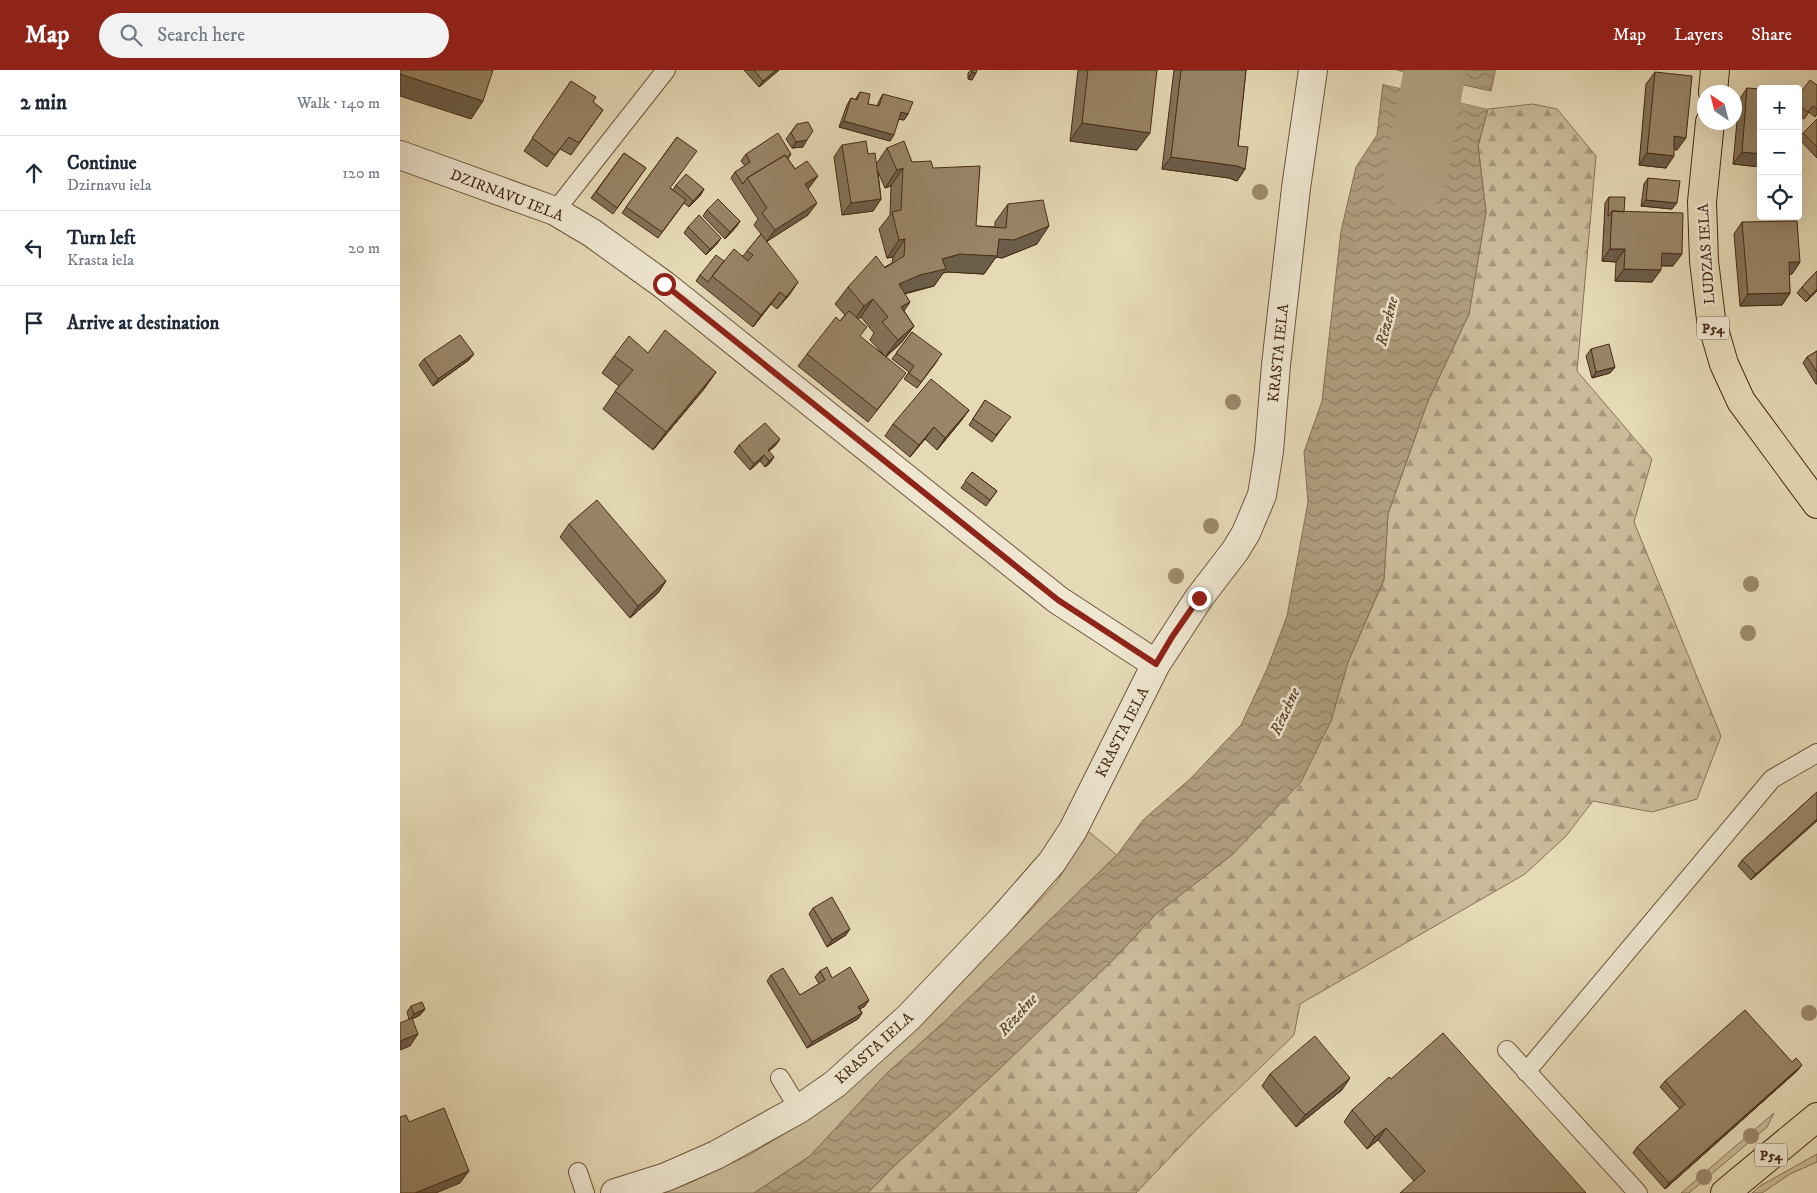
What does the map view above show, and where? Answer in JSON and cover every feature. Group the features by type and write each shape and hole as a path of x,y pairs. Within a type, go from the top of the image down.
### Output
{"main road":[{"path":"1714,85 1715,70"},
{"name":"LUDZAS IELA","path":"1709,130 1702,202 1704,261 1711,319 1724,364 1741,401 1817,504"},
{"name":"P54","path":"1725,1193 1817,1117"}],"street":[{"name":"KRASTA IELA","path":"615,1193 666,1177 716,1155 799,1108 835,1084 909,1017 1003,918 1052,862 1072,830 1156,664 1199,598 1235,551 1246,533 1262,496 1269,451 1296,188 1313,70"},
{"name":"DZIRNAVU IELA","path":"400,155 554,211 592,232 664,284 1058,600 1156,664"}],"lane":[{"path":"554,211 666,70"},
{"path":"1526,1072 1772,779 1817,752"},
{"path":"1507,1050 1638,1193"},
{"path":"780,1078 799,1108"},
{"path":"578,1172 585,1193"}],"green space":[{"path":"1533,104 1557,109 1596,156 1577,371 1652,459 1634,522 1721,736 1697,799 1652,812 1593,801 1566,836 1525,874 1300,1004 1294,1035 1198,1128 1136,1193 868,1193 891,1169 1114,959 1156,914 1233,854 1331,721 1348,662 1384,580 1388,514 1428,401 1469,314 1486,212 1478,146 1488,109"},
{"path":"1088,831 1117,855 943,1023 886,1074 810,1156 754,1193 662,1193 687,1184 749,1155 792,1129 981,959 1028,913 1056,883"},
{"path":"1774,1113 1767,1127 1689,1193 1681,1193"},
{"path":"1817,1154 1817,1162 1790,1174 1762,1193 1752,1193 1760,1186"}],"water":[{"path":"1397,70 1495,70 1495,72 1491,91"},
{"path":"1383,84 1488,109 1478,146 1486,212 1469,314 1428,401 1388,514 1384,579 1348,662 1331,721 1301,782 1233,854 1156,914 1114,959 891,1169 868,1193 754,1193 810,1156 886,1074 943,1023 1117,855 1143,820 1190,779 1241,725 1267,669 1287,616 1308,502 1304,452 1322,401 1341,231 1356,167 1377,135"}],"pier":[{"path":"1383,82 1489,106 1488,109 1383,84"}],"building":[{"path":"400,70 493,70 483,101 400,74"},
{"path":"754,70 776,70 763,81"},
{"path":"1088,70 1157,70 1150,133 1082,123"},
{"path":"1181,70 1246,70 1238,146 1248,147 1245,169 1237,166 1171,157"},
{"path":"1655,72 1692,76 1686,138 1674,136 1674,156 1647,153"},
{"path":"1810,80 1817,85 1817,109 1813,106 1808,112 1802,108 1802,91"},
{"path":"571,81 596,97 593,102 603,110 579,143 569,137 555,155 532,138"},
{"path":"1747,88 1757,89 1757,154 1742,152"},
{"path":"860,92 870,94 868,104 879,106 883,94 913,102 908,114 901,112 894,135 844,121 851,98 857,100"},
{"path":"1817,119 1817,147 1803,133"},
{"path":"808,122 813,131 807,140 796,142 791,133 797,124"},
{"path":"778,133 791,154 786,157 785,155 747,178 743,184 735,172 750,162 746,154"},
{"path":"677,137 697,151 670,188 686,200 662,232 626,207"},
{"path":"866,141 868,154 875,153 881,199 851,203 842,145"},
{"path":"904,141 912,162 931,161 933,168 980,166 976,226 1006,228 1008,204 1043,200 1049,226 1014,240 999,239 997,256 960,254 942,259 946,269 920,275 899,284 910,302 901,307 914,326 898,340 882,322 888,317 873,299 864,306 848,287 876,256 885,268 904,256 905,239 899,240 892,212 901,210 903,168 897,170 887,148"},
{"path":"624,153 646,168 617,208 596,192"},
{"path":"785,155 795,169 807,161 818,176 805,184 817,203 775,230 762,213 767,208 747,178"},
{"path":"686,174 704,189 693,201 676,185"},
{"path":"1648,178 1680,181 1677,203 1646,200"},
{"path":"1609,197 1625,197 1624,212 1612,211 1608,216"},
{"path":"718,199 740,221 730,232 707,210"},
{"path":"1612,211 1683,213 1682,254 1662,253 1661,270 1624,269 1625,249 1610,249"},
{"path":"699,215 721,238 710,249 688,227"},
{"path":"1797,221 1800,262 1789,262 1790,293 1748,294 1742,222"},
{"path":"761,234 798,282 786,297 780,292 761,315 712,276 734,249 748,261 753,255 747,251"},
{"path":"716,255 724,261 708,282 700,275"},
{"path":"1817,271 1817,289 1810,296 1802,287"},
{"path":"849,311 867,327 860,336 906,373 877,410 807,354 836,317 840,321"},
{"path":"665,330 716,372 666,432 615,391 633,370 614,356 629,336 648,353"},
{"path":"912,332 942,354 921,382 909,373 914,366 896,353"},
{"path":"460,335 474,354 438,379 424,359"},
{"path":"1609,344 1615,367 1596,372 1591,349"},
{"path":"1817,351 1817,372 1807,357"},
{"path":"931,379 969,410 945,438 934,427 919,445 893,424"},
{"path":"985,400 1011,417 996,435 973,419"},
{"path":"765,423 780,439 768,450 774,457 769,461 764,455 754,464 739,445"},
{"path":"972,472 997,491 990,500 965,481"},
{"path":"597,500 666,581 638,606 569,524"},
{"path":"1817,792 1817,819 1756,874 1742,860"},
{"path":"832,897 850,929 832,940 813,908"},
{"path":"827,967 832,978 850,967 869,1000 858,1007 862,1013 812,1042 771,975 783,968 800,995 825,980 820,971"},
{"path":"422,1002 425,1009 414,1014 411,1006"},
{"path":"1745,1010 1792,1062 1796,1058 1802,1065 1669,1183 1637,1147 1685,1104 1665,1081"},
{"path":"412,1018 418,1034 400,1041 400,1023"},
{"path":"1443,1033 1586,1193 1400,1193 1425,1171 1386,1128 1375,1137 1352,1110 1389,1077 1391,1079"},
{"path":"1315,1036 1350,1078 1305,1115 1270,1074"},
{"path":"444,1108 469,1171 415,1193 400,1193 400,1117 406,1115 409,1122"}],"waterway":[{"name":"Rēzekne","path":"1415,181 1435,70"}],"route":[{"path":"664,284 1058,600 1156,664 1199,598"}]}
